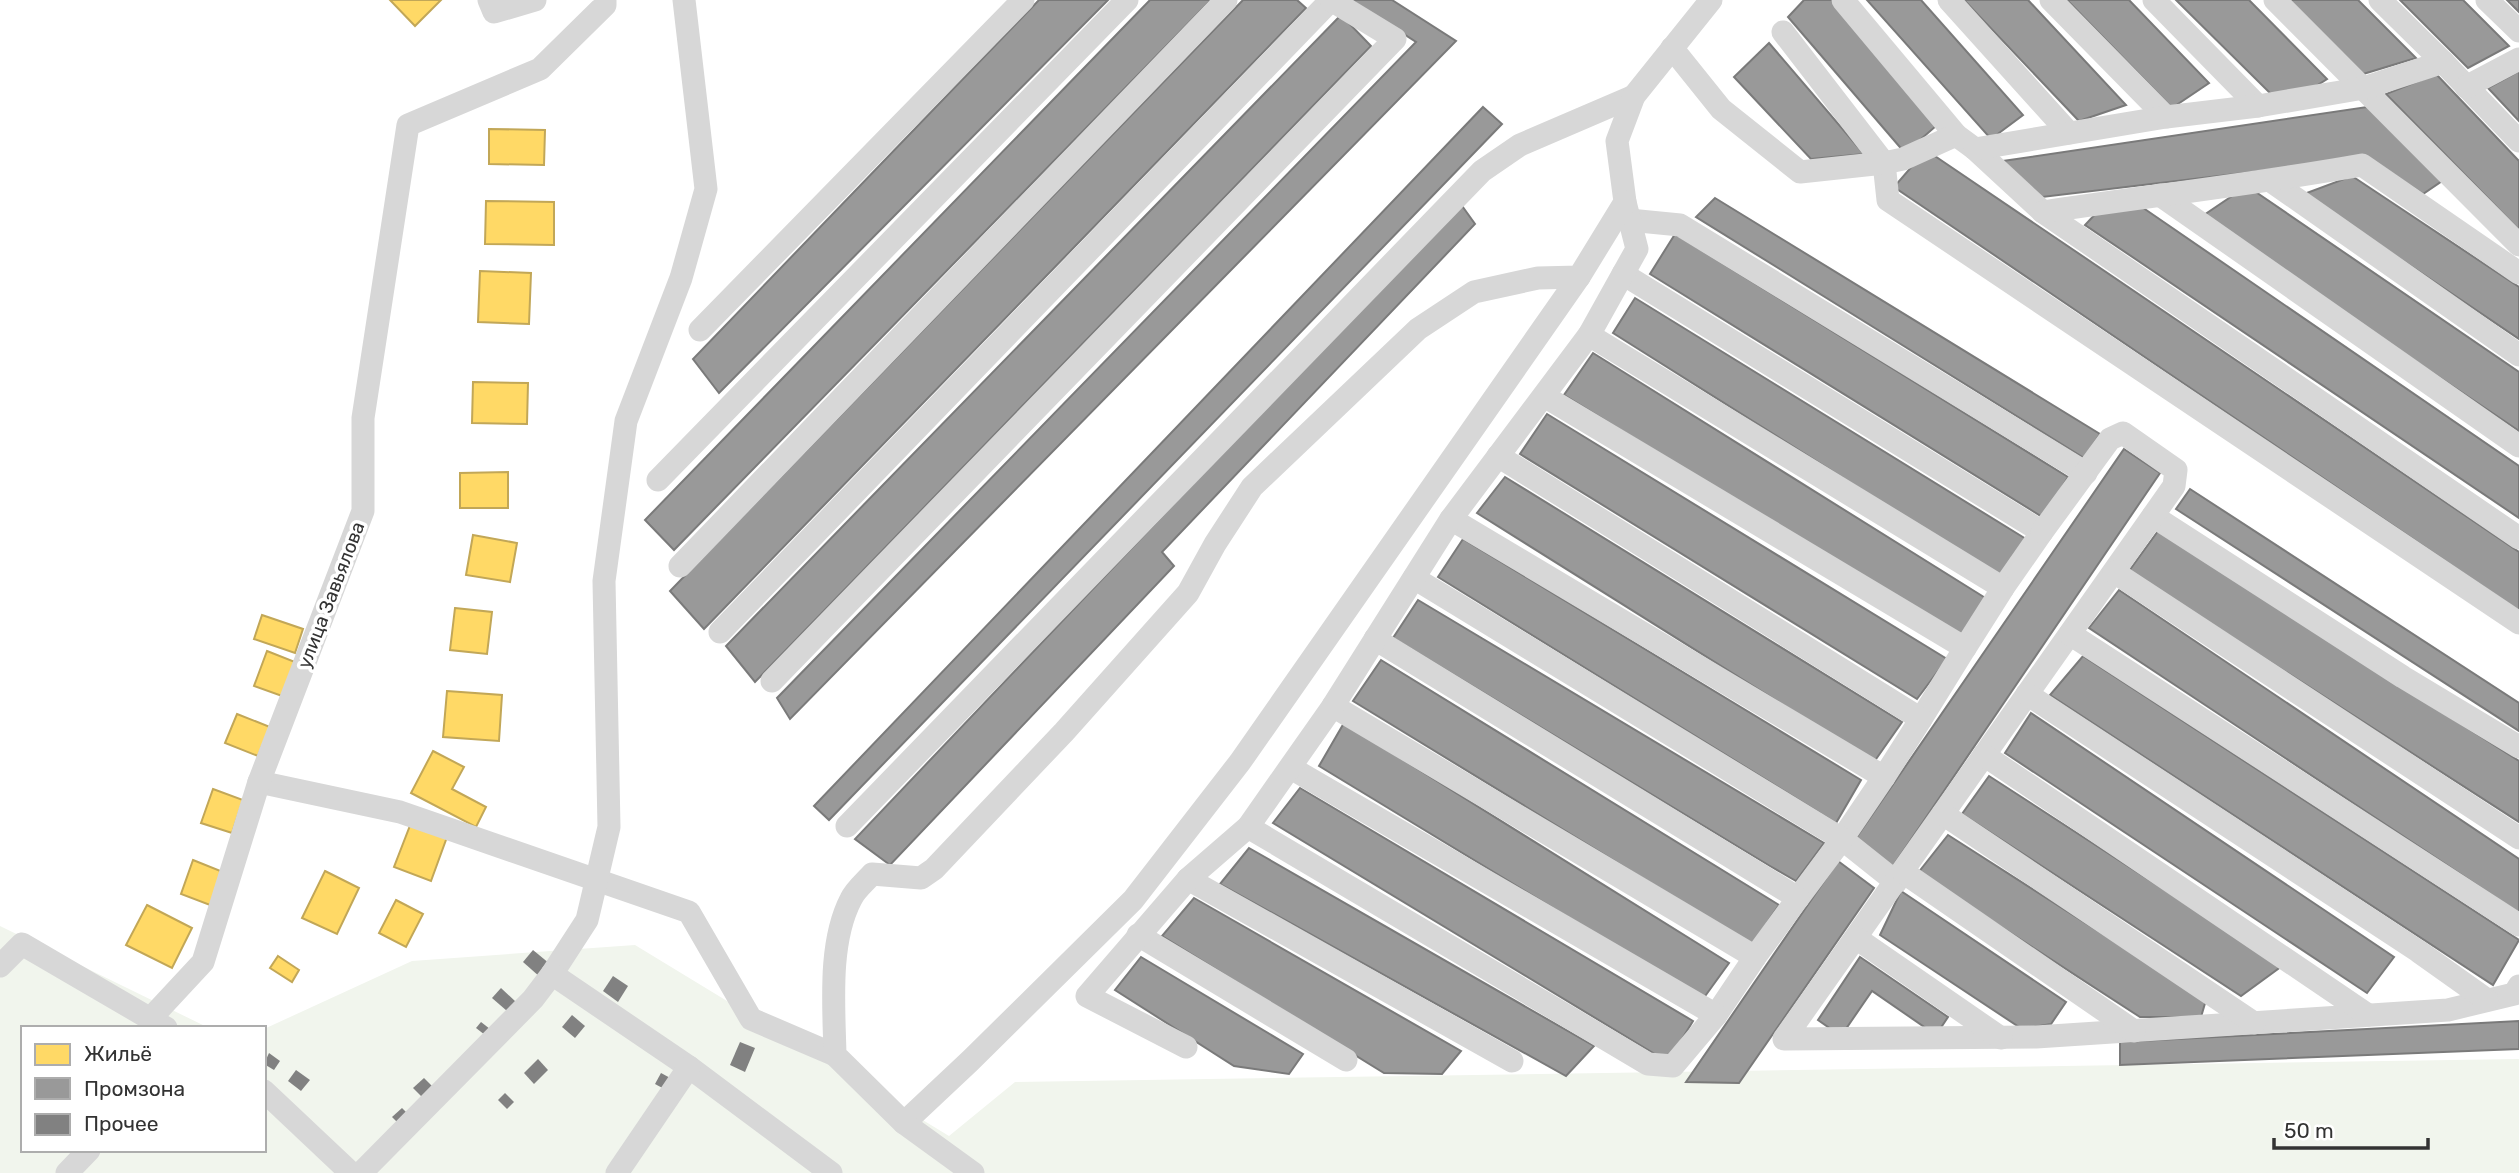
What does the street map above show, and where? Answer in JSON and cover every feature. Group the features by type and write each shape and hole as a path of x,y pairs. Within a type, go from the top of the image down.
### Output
{"street":[{"path":"489,0 494,12 535,0"},
{"name":"улица Завьялова","path":"158,1023 203,962 259,782 363,511 363,418 408,125 540,69 605,5 605,0"},
{"path":"361,1173 533,999 587,920 609,827 604,581 626,421 681,278 706,189 684,0"},
{"path":"700,330 1023,0"},
{"path":"658,480 1128,0"},
{"path":"680,566 1226,0"},
{"path":"720,632 1331,0 1395,39 772,681"},
{"path":"1186,1047 1087,996 1188,879 1248,827 1333,706 1451,519 1588,335 1637,249 1627,211 1617,141 1634,96 1712,0"},
{"path":"1843,0 1956,135 1975,149 2043,212 2519,537"},
{"path":"1949,0 2069,133"},
{"path":"2051,0 2166,117"},
{"path":"2154,0 2258,106"},
{"path":"2275,0 2519,244"},
{"path":"2380,0 2519,141"},
{"path":"2487,0 2519,31"},
{"path":"1783,33 1884,163 1888,200 2519,623"},
{"path":"1672,48 1721,109 1800,172 1903,159 1956,135"},
{"path":"2466,87 2519,59"},
{"path":"1975,149 2364,88 2443,62"},
{"path":"847,826 1482,171 1520,145 1634,96"},
{"path":"2043,212 2271,181 2362,165 2519,273"},
{"path":"2271,181 2519,355"},
{"path":"2160,195 2519,446"},
{"path":"904,1123 1133,900 1240,762 1627,211"},
{"path":"1627,211 1680,225 2086,473"},
{"path":"1623,274 2042,532"},
{"path":"835,1055 834,995 838,931 851,897 872,874 921,878 934,869 1064,732 1188,593 1215,544 1252,487 1418,329 1474,292 1538,278 1579,277"},
{"path":"1588,335 2003,588"},
{"path":"1544,396 1965,648"},
{"path":"1248,827 1648,1064 1673,1066 1716,1015 1842,839 1922,719 2003,588 2042,532 2110,439 2123,433 2176,470 2174,486 1784,1039 2001,1038 2448,1010 2514,993 2519,986"},
{"path":"1498,456 1922,719"},
{"path":"2152,516 2403,677 2519,747"},
{"path":"1451,519 1884,777"},
{"path":"2113,572 2519,838"},
{"path":"1414,578 1842,839 2134,1031"},
{"path":"2070,634 2519,925"},
{"path":"1375,639 1798,898"},
{"path":"2027,694 2418,951 2487,1000"},
{"path":"1333,706 1755,957"},
{"path":"1984,755 2368,1015"},
{"path":"1291,768 1716,1015"},
{"path":"259,782 400,812 689,912 751,1019 835,1055 904,1123 973,1173"},
{"path":"1943,814 2254,1023"},
{"path":"1188,879 1512,1061"},
{"path":"1138,935 1346,1060"},
{"path":"1856,938 2001,1038"},
{"path":"0,967 22,944 158,1023"},
{"path":"552,974 689,1067 831,1173"},
{"path":"617,1173 689,1067"},
{"path":"266,1093 351,1173"},
{"path":"67,1173 87,1152"}],"shaded area":[{"path":"0,926 205,1026 21,1026 21,1152 266,1152 266,1028 412,961 635,945 949,1136 1015,1082 2519,1059 2519,1173 0,1173"}],"building: Жильё":[{"path":"390,0 441,0 415,26"},
{"path":"489,129 545,130 544,165 489,164"},
{"path":"486,201 554,202 554,245 485,244"},
{"path":"480,271 531,273 529,324 478,322"},
{"path":"473,382 528,383 527,424 472,423"},
{"path":"508,472 508,508 460,508 460,473"},
{"path":"473,535 517,543 510,582 466,575"},
{"path":"455,608 492,612 487,654 450,650"},
{"path":"262,615 303,629 295,653 254,639"},
{"path":"267,651 295,662 282,696 254,686"},
{"path":"447,691 502,695 499,741 443,737"},
{"path":"237,714 270,727 258,756 225,743"},
{"path":"433,751 464,767 452,789 486,807 476,827 411,793"},
{"path":"213,789 243,800 232,833 201,823"},
{"path":"411,823 447,837 431,881 394,867"},
{"path":"193,860 223,872 210,905 181,894"},
{"path":"325,871 359,888 337,934 302,918"},
{"path":"396,900 423,914 406,947 379,933"},
{"path":"147,905 192,928 172,968 126,945"},
{"path":"278,956 299,970 292,982 270,968"}],"building: Промзона":[{"path":"1039,0 1108,0 719,393 693,359"},
{"path":"1150,0 1211,0 674,550 645,520"},
{"path":"1243,0 1297,0 1306,8 704,629 670,591"},
{"path":"1351,0 1392,0 1456,41 790,719 777,698 1416,42"},
{"path":"1804,0 1834,0 1936,126 1905,153 1788,17"},
{"path":"1867,0 1921,0 2023,115 1991,139"},
{"path":"1964,0 2028,0 2126,105 2079,121"},
{"path":"2067,0 2129,0 2209,83 2172,108"},
{"path":"2176,0 2249,0 2327,79 2302,95 2273,96"},
{"path":"2289,0 2358,0 2416,58 2363,74"},
{"path":"2400,0 2463,0 2509,46 2468,68"},
{"path":"2507,0 2519,0 2519,12"},
{"path":"1341,15 1371,46 755,682 726,646"},
{"path":"1769,43 1864,154 1811,159 1734,77"},
{"path":"2519,71 2519,121 2488,88"},
{"path":"2436,74 2519,161 2519,230 2386,94"},
{"path":"1483,107 1502,124 829,820 814,806"},
{"path":"2367,107 2442,181 2423,194 2369,158 2042,197 2003,161"},
{"path":"1926,150 2519,552 2519,611 1894,187"},
{"path":"2352,176 2519,287 2519,339 2304,194"},
{"path":"2247,186 2519,372 2519,431 2201,217"},
{"path":"1715,198 2100,434 2084,458 1696,217"},
{"path":"1460,203 1475,224 1162,552 1174,566 890,865 855,839"},
{"path":"2136,203 2519,466 2519,518 2085,225 2100,209"},
{"path":"1675,234 2068,477 2044,518 1650,274"},
{"path":"1635,298 2026,539 2000,577 1613,333"},
{"path":"1593,353 1987,599 1961,639 1564,395"},
{"path":"1547,414 1947,659 1917,699 1520,454"},
{"path":"2124,449 2160,473 1891,869 1854,841"},
{"path":"1505,477 1902,722 1874,762 1477,513"},
{"path":"2190,489 2519,703 2519,731 2176,509"},
{"path":"2158,531 2519,761 2519,822 2129,571"},
{"path":"1463,539 1861,780 1836,823 1438,577"},
{"path":"2119,590 2519,859 2519,913 2089,628"},
{"path":"1418,600 1824,843 1796,881 1770,866 1393,638"},
{"path":"2083,656 2519,940 2493,985 2050,695"},
{"path":"1381,660 1779,905 1752,945 1353,701"},
{"path":"2031,713 2394,957 2367,993 2005,753"},
{"path":"1344,723 1729,963 1703,999 1319,766"},
{"path":"1989,776 2282,966 2241,996 1962,814"},
{"path":"1300,788 1693,1021 1668,1062 1273,823"},
{"path":"1948,835 2206,1000 2201,1017 2140,1017 1918,873"},
{"path":"1249,848 1594,1046 1566,1076 1220,884"},
{"path":"1838,861 1874,888 1739,1083 1686,1082"},
{"path":"1901,891 2066,1002 2051,1024 2022,1029 1880,935"},
{"path":"1194,898 1461,1051 1442,1074 1384,1073 1162,936"},
{"path":"1141,957 1303,1054 1289,1074 1234,1066 1115,990"},
{"path":"1860,957 1948,1017 1936,1035 1872,991 1841,1036 1818,1020"},
{"path":"2519,1021 2519,1049 2120,1065 2120,1042"}],"building: Прочее":[{"path":"533,950 550,964 540,977 523,962"},
{"path":"613,976 628,986 618,1002 603,991"},
{"path":"501,988 516,1002 507,1011 492,998"},
{"path":"572,1015 585,1026 575,1038 562,1027"},
{"path":"481,1022 490,1029 485,1035 476,1028"},
{"path":"740,1042 755,1048 745,1072 730,1065"},
{"path":"269,1053 280,1061 274,1070 266,1065"},
{"path":"538,1059 548,1070 534,1084 524,1073"},
{"path":"296,1070 310,1080 301,1091 288,1081"},
{"path":"661,1073 674,1080 668,1091 655,1084"},
{"path":"424,1078 437,1091 426,1101 413,1088"},
{"path":"505,1093 514,1102 507,1109 498,1100"},
{"path":"402,1108 410,1116 400,1125 392,1117"}]}
